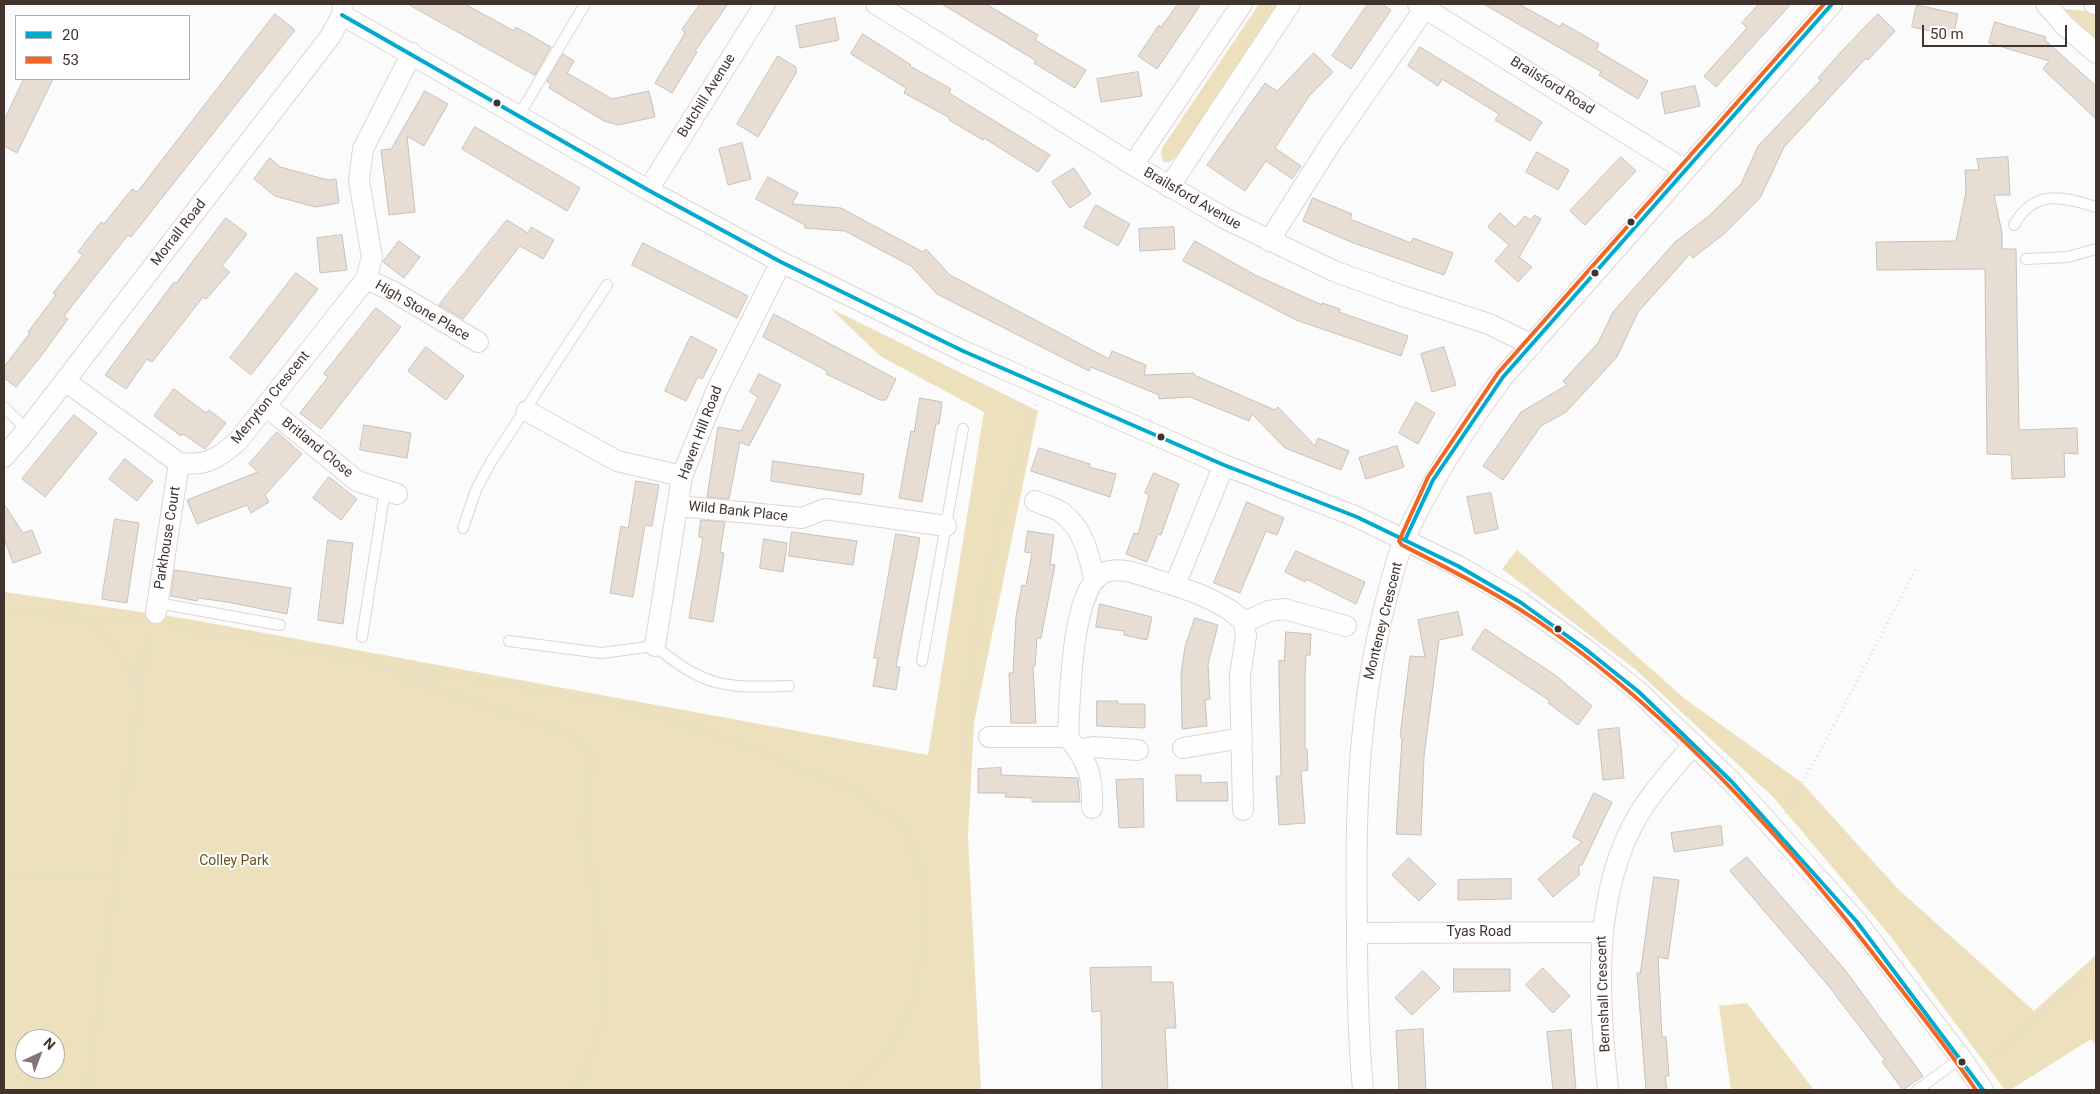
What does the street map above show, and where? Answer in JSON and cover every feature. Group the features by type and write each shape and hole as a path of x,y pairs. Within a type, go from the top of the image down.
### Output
{"street":[{"name":"Butchill Avenue","path":"648,190 765,4"},
{"name":"Brailsford Avenue","path":"876,4 1169,187 1270,241 1334,271 1489,324 1532,345"},
{"path":"1133,165 1242,4"},
{"path":"1169,187 1290,4"},
{"name":"Monteney Crescent","path":"1363,1090 1357,1000 1356,825 1364,707 1389,587 1405,540 1433,480 1454,446 1503,377 1832,4"},
{"path":"2046,4 2064,26 2096,53"},
{"path":"1270,241 1331,143 1421,6"},
{"name":"Brailsford Road","path":"1421,6 1685,170"},
{"path":"342,9 412,53 648,190 782,262 963,351 1224,465 1357,517 1458,566 1520,602 1639,692 1694,744 1773,827 1857,922 1972,1074"},
{"name":"Morrall Road","path":"4,457 65,381 325,43 342,9"},
{"name":"Merryton Crescent","path":"179,463 196,465 218,458 238,441 366,279 372,257 359,180 363,150 412,53"},
{"name":"Haven Hill Road","path":"655,646 682,476 716,392 782,262"},
{"name":"High Stone Place","path":"366,279 394,292 478,342"},
{"path":"65,381 179,463"},
{"name":"Britland Close","path":"266,407 357,480 391,492"},
{"path":"526,411 617,461 682,476"},
{"name":"Parkhouse Court","path":"154,614 179,463"},
{"path":"1174,585 1224,465"},
{"path":"1035,501 1060,512 1079,531 1089,552 1094,579"},
{"name":"Wild Bank Place","path":"678,506 802,518 826,509 946,526"},
{"path":"1092,808 1092,777 1073,744 1073,654 1082,604 1087,590 1094,579 1105,572 1120,570 1174,585 1227,608 1244,622 1246,636 1240,676 1243,810"},
{"path":"1244,622 1269,611 1284,609 1346,626"},
{"path":"989,737 1138,750"},
{"path":"1183,748 1242,738"},
{"name":"Bernshall Crescent","path":"1608,1090 1602,991 1602,932 1610,893 1624,848 1639,814 1663,778 1694,744"},
{"name":"Tyas Road","path":"1357,933 1602,932"}],"lane":[{"path":"520,116 585,4"},
{"path":"2014,225 2022,210 2034,202 2053,198 2076,200 2096,207"},
{"path":"2026,259 2068,256 2096,249"},
{"path":"463,528 476,490 510,431 526,411 607,285"},
{"path":"4,408 27,430"},
{"path":"922,662 963,429"},
{"path":"362,638 391,492"},
{"path":"154,614 280,625"},
{"path":"509,641 601,653 655,646 694,675 718,684 751,687 790,686"},
{"path":"1917,1090 1972,1074"}],"path":[{"path":"965,762 965,732 976,644 993,544 1034,408 1046,387"},
{"path":"1773,827 1786,812 1829,735 1917,566"},
{"path":"4,611 140,622 154,614 237,636 381,665 511,684 623,704 688,724 855,790 896,820 912,844 922,878 923,950 911,1008 886,1054 853,1090"},
{"path":"89,1090 88,1078 140,691 154,614"},
{"path":"84,617 123,658 140,691"},
{"path":"381,665 403,678 570,734 582,744 591,758 590,786 584,824 597,908 604,993 602,1028 576,1090"},
{"path":"4,876 116,876"},
{"path":"1972,1074 2096,963"}],"green space":[{"path":"1259,4 1281,4 1177,156 1170,162 1163,162 1162,148"},
{"path":"2066,9 2096,12 2096,43 2065,15"},
{"name":"Colley Park","path":"830,308 1038,411 974,723 968,836 981,1090 4,1090 4,592 188,619 928,755 984,412 880,356"},
{"path":"1517,550 1685,699 1801,782 1898,889 2034,1011 2096,955 2096,1046 2091,1039 2010,1090 2005,1090 1891,937 1774,798 1635,669 1502,569"},
{"path":"1747,1003 1814,1090 1731,1090 1719,1006"}],"building":[{"path":"408,4 465,4 514,31 516,27 551,47 535,75"},
{"path":"700,4 728,4 695,51 697,52 672,93 655,83 685,33 682,30"},
{"path":"942,4 986,4 1038,35 1035,40 1086,70 1075,88 1034,63 1036,61"},
{"path":"1178,4 1201,4 1157,69 1138,56 1159,25 1161,27"},
{"path":"1368,4 1382,4 1391,10 1351,69 1332,56"},
{"path":"1484,4 1519,4 1560,27 1562,23 1599,44 1596,50 1648,81 1638,99 1599,75 1601,72"},
{"path":"1759,4 1791,4 1716,87 1704,76 1747,28 1742,23"},
{"path":"1917,5 1958,14 1953,36 1912,27"},
{"path":"275,14 295,30 131,237 128,235 64,316 68,319 16,387 4,378 4,367 56,295 53,293 83,255 78,252 101,222 104,224 132,189 137,192"},
{"path":"1878,14 1895,31 1868,60 1866,58 1784,147 1760,198 1725,233 1693,258 1690,254 1638,312 1617,357 1566,412 1541,426 1503,480 1483,466 1521,412 1567,385 1563,381 1598,343 1613,312 1675,242 1709,216 1741,184 1758,146 1821,80 1818,78"},
{"path":"835,18 839,40 800,48 796,26"},
{"path":"1995,22 2046,37 2045,40 2096,86 2096,119 2043,69 2049,61 1989,43"},
{"path":"863,34 910,66 951,89 949,93 1050,155 1038,172 984,138 983,140 949,120 950,118 904,93 906,88 851,54"},
{"path":"1420,47 1542,122 1530,141 1495,120 1499,114 1470,96 1442,79 1438,86 1408,66"},
{"path":"1314,53 1333,72 1310,95 1275,148 1301,166 1292,179 1266,161 1245,191 1207,165 1265,83 1277,91"},
{"path":"563,54 574,61 567,73 612,99 649,91 655,117 618,125 604,121 549,88 551,84 547,82"},
{"path":"778,56 796,67 796,73 758,137 737,124"},
{"path":"1138,72 1142,96 1101,102 1097,79"},
{"path":"24,80 53,80 17,153 4,146 4,121"},
{"path":"1695,86 1700,106 1665,114 1661,93"},
{"path":"425,91 448,104 424,146 407,136 415,212 389,215 381,150 391,149"},
{"path":"475,127 580,188 567,211 462,149"},
{"path":"742,143 751,179 728,185 719,149"},
{"path":"1537,152 1569,170 1558,190 1526,172"},
{"path":"1621,157 1636,171 1585,225 1570,211"},
{"path":"2008,157 2010,195 1994,195 2002,233 2002,249 2016,249 2019,430 2077,428 2078,454 2064,453 2065,477 2012,479 2011,455 1987,454 1985,269 1877,270 1876,242 1956,241 1966,192 1965,170 1979,170 1977,159"},
{"path":"270,158 280,167 328,180 336,179 339,203 315,207 275,196 254,179"},
{"path":"1074,168 1091,194 1070,208 1052,182"},
{"path":"768,177 798,193 792,204 841,208 923,252 926,249 950,275 1109,359 1112,351 1146,365 1144,375 1194,373 1194,375 1275,410 1278,407 1315,446 1318,438 1349,451 1341,470 1285,448 1252,414 1249,421 1190,397 1159,399 1159,395 1091,367 1089,371 937,294 911,266 845,231 805,228 805,225 756,199"},
{"path":"1313,198 1352,214 1350,219 1411,243 1413,238 1453,253 1444,275 1351,242 1303,221"},
{"path":"1096,205 1130,224 1118,246 1084,227"},
{"path":"1500,213 1515,227 1525,216 1530,220 1535,215 1541,219 1519,257 1532,267 1518,282 1495,261 1509,245 1488,227"},
{"path":"226,218 247,234 222,266 230,272 206,299 203,297 152,362 147,359 126,389 105,375 174,282 176,283"},
{"path":"507,220 528,233 531,227 554,240 543,259 520,246 463,319 439,305"},
{"path":"1174,227 1175,249 1140,251 1139,229"},
{"path":"342,235 347,270 320,273 317,238"},
{"path":"399,241 420,257 404,278 383,262"},
{"path":"1195,241 1255,275 1322,305 1322,303 1340,309 1339,312 1408,336 1401,356 1296,320 1183,261"},
{"path":"643,243 748,296 737,318 632,265"},
{"path":"296,273 318,289 251,375 230,358"},
{"path":"376,308 401,327 321,429 300,413 328,377 324,374"},
{"path":"774,314 896,379 886,400 880,400 826,374 827,371 763,337"},
{"path":"691,336 717,350 702,379 698,377 686,401 665,391"},
{"path":"426,347 464,376 446,400 408,371"},
{"path":"1444,347 1456,385 1432,392 1421,354"},
{"path":"759,374 781,385 749,446 740,442 729,499 707,497 718,427 741,431 758,397 750,392"},
{"path":"174,389 206,413 209,410 226,423 205,449 183,434 181,436 154,416"},
{"path":"920,398 942,402 939,424 936,424 922,502 899,498 911,431 914,432"},
{"path":"1416,402 1435,413 1418,444 1399,433"},
{"path":"74,415 97,433 45,497 22,479"},
{"path":"364,425 411,433 407,458 360,450"},
{"path":"277,432 302,454 265,495 269,502 251,513 247,505 197,524 187,500 258,472 249,464"},
{"path":"1397,446 1404,467 1366,479 1359,458"},
{"path":"1039,448 1090,464 1089,467 1116,474 1110,497 1031,471"},
{"path":"125,459 153,481 137,501 109,479"},
{"path":"773,461 864,474 861,495 771,481"},
{"path":"1154,473 1179,484 1161,535 1158,534 1147,562 1126,554 1134,533 1138,534 1149,495 1145,493"},
{"path":"329,477 357,499 341,520 313,498"},
{"path":"636,481 659,485 652,526 645,525 633,597 610,593 621,526 628,528"},
{"path":"1491,493 1498,529 1475,534 1467,497"},
{"path":"1247,502 1284,518 1277,535 1266,531 1240,593 1214,583"},
{"path":"4,504 23,533 32,530 41,553 13,563 4,538"},
{"path":"115,519 139,523 127,603 102,599"},
{"path":"701,520 725,522 720,552 724,553 713,622 689,618 703,538 699,537"},
{"path":"1028,531 1054,535 1050,564 1055,565 1041,638 1037,638 1035,666 1033,666 1036,723 1011,723 1009,673 1013,673 1016,616 1022,585 1026,586 1032,553 1025,552"},
{"path":"792,532 857,541 853,565 789,556"},
{"path":"896,534 920,538 896,667 900,667 896,690 873,686 878,658 874,658"},
{"path":"764,539 787,543 783,572 760,568"},
{"path":"328,540 353,543 343,624 318,620"},
{"path":"1296,551 1365,582 1356,604 1306,579 1305,582 1285,572"},
{"path":"175,570 291,588 287,614 227,602 198,598 197,601 171,596"},
{"path":"1100,604 1152,617 1147,640 1124,635 1124,631 1096,627"},
{"path":"1458,612 1463,635 1439,640 1424,756 1421,835 1396,834 1402,738 1400,737 1410,656 1425,657 1418,620"},
{"path":"1195,618 1218,625 1208,664 1210,699 1205,700 1207,726 1182,729 1181,674 1185,647"},
{"path":"1485,629 1555,675 1592,706 1578,725 1548,703 1550,701 1472,649"},
{"path":"1286,632 1311,634 1310,655 1306,655 1305,675 1305,749 1307,749 1308,770 1301,771 1305,823 1279,825 1276,776 1281,776 1279,660 1284,661"},
{"path":"1097,701 1118,701 1118,704 1145,704 1145,728 1097,726"},
{"path":"1619,728 1624,778 1603,780 1598,730"},
{"path":"1001,768 1001,775 1078,778 1080,802 1032,802 1032,798 1005,797 1006,793 978,793 978,769"},
{"path":"1176,775 1201,775 1201,783 1227,782 1228,801 1177,801"},
{"path":"1143,779 1144,827 1119,828 1116,780"},
{"path":"1594,793 1612,802 1582,865 1579,865 1579,875 1553,897 1538,879 1582,842 1573,837"},
{"path":"1721,826 1723,845 1674,852 1671,833"},
{"path":"1747,857 1845,970 1923,1076 1903,1090 1882,1062 1885,1060 1827,984 1730,871"},
{"path":"1409,858 1436,884 1419,901 1392,875"},
{"path":"1654,877 1679,880 1668,959 1658,957 1662,1037 1666,1037 1669,1076 1665,1076 1667,1090 1646,1090 1637,973 1640,973"},
{"path":"1511,879 1511,899 1458,900 1458,880"},
{"path":"1151,967 1151,982 1173,982 1176,1028 1165,1028 1168,1090 1102,1090 1101,1011 1092,1012 1090,968"},
{"path":"1543,968 1570,996 1553,1013 1526,985"},
{"path":"1454,969 1510,969 1510,991 1454,992"},
{"path":"1423,971 1440,988 1412,1015 1395,998"},
{"path":"1423,1029 1426,1090 1399,1090 1396,1031"},
{"path":"1571,1030 1576,1090 1553,1090 1547,1032"}],"transit line":[{"name":"53","path":"1824,4 1498,373 1428,477 1399,541 1402,545 1497,596 1552,631 1600,667 1690,747 1733,790 1814,880 1923,1017 1976,1090"},
{"name":"20","path":"1405,540 1433,480 1503,377 1832,4"},
{"name":"20","path":"342,15 648,190 781,262 963,351 1224,465 1357,517 1458,566 1520,602 1584,648 1639,692 1732,782 1857,922 1983,1090"}]}
